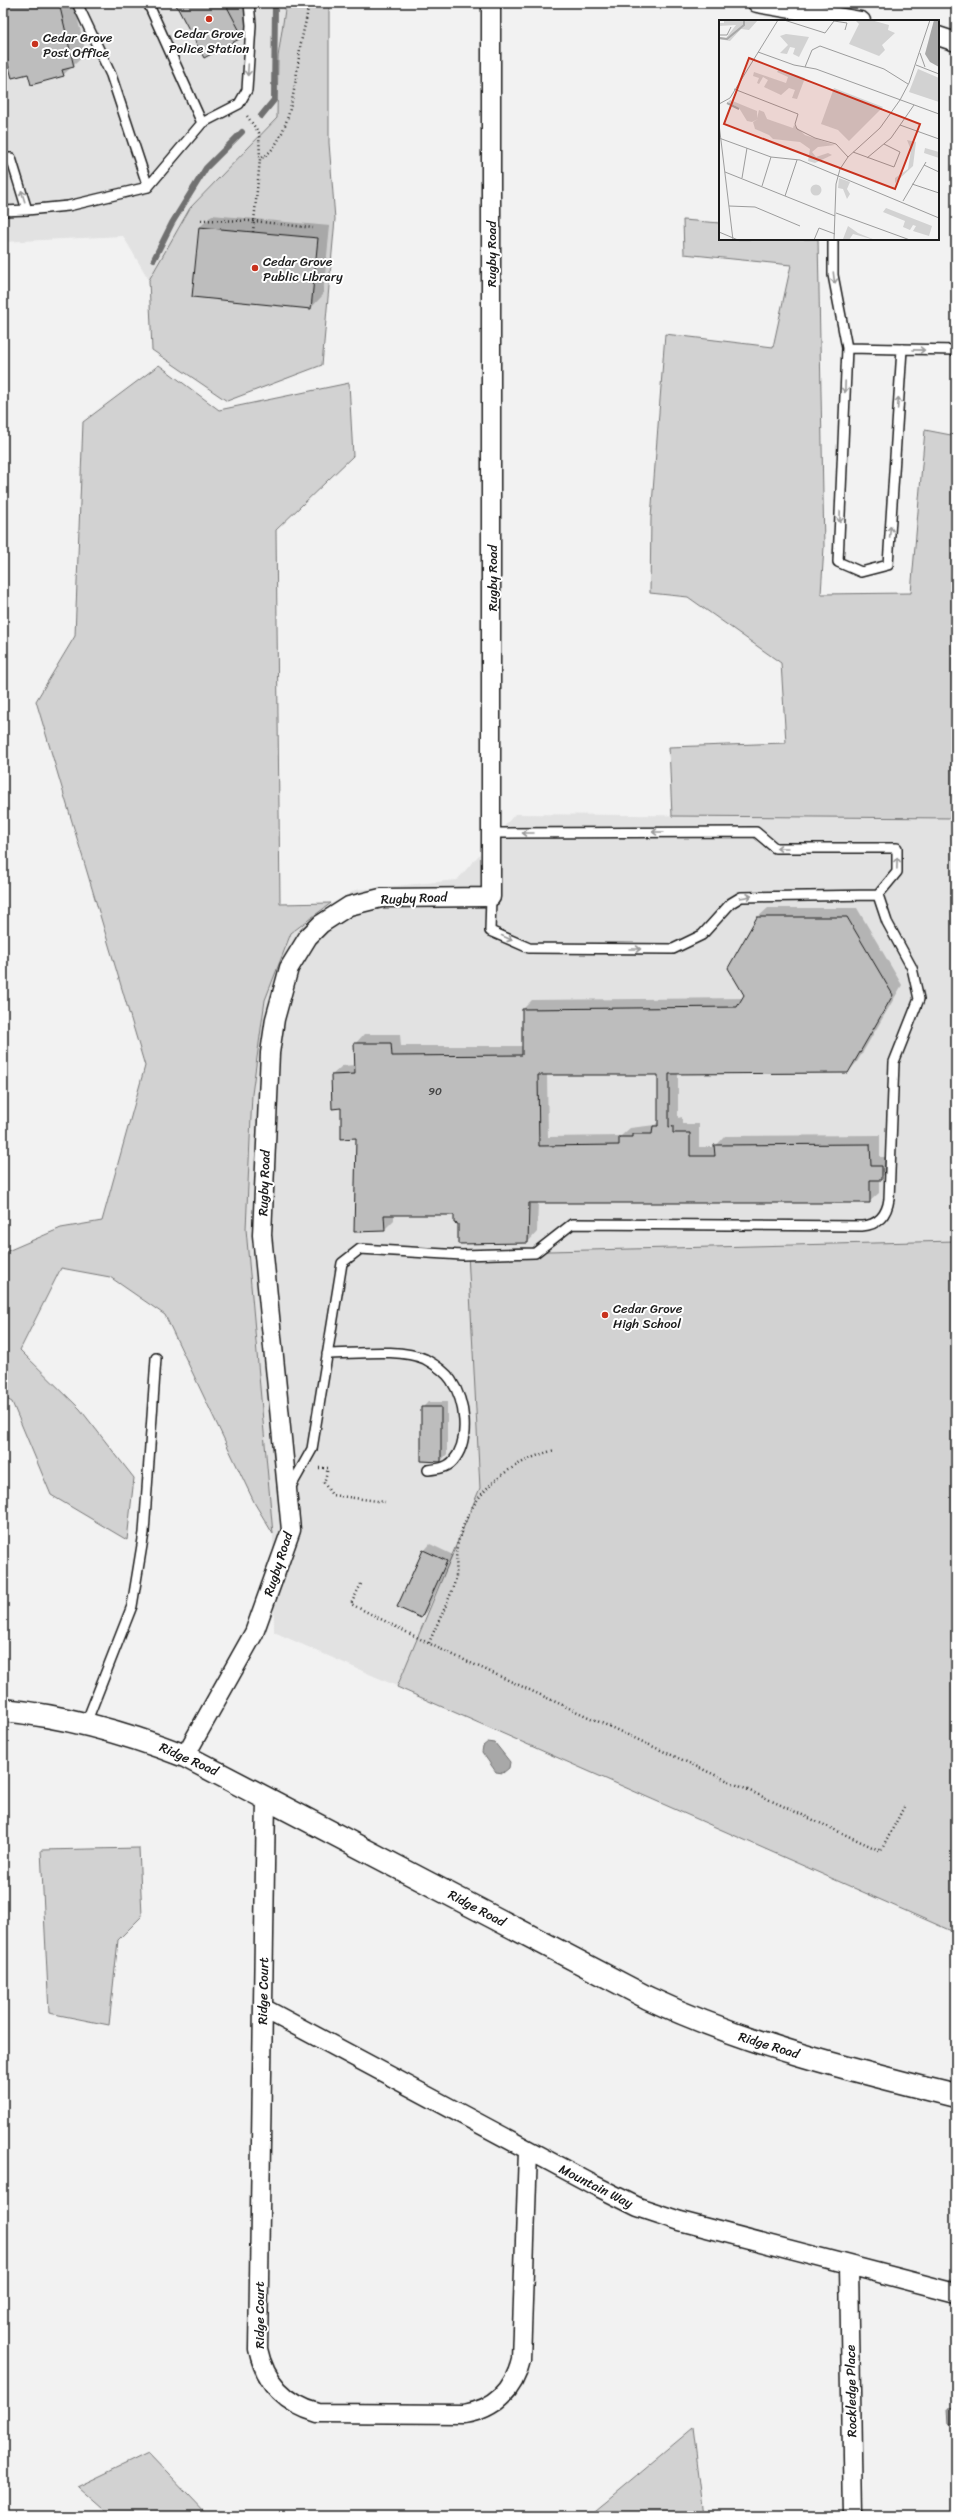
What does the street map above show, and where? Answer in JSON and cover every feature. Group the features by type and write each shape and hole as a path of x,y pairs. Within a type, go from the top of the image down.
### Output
{"main road":[{"name":"Ridge Road","path":"3,1710 86,1723 143,1740 185,1756 679,2013 772,2047 956,2096"}],"street":[{"name":"Rugby Road","path":"185,1756 254,1633 291,1530 262,1236 270,1053 275,1019 289,968 297,951 321,924 354,904 381,898 491,897 491,3"},
{"path":"757,3 849,20"},
{"path":"939,36 956,42"},
{"name":"Ridge Court","path":"266,1797 258,2349 264,2372 278,2391 296,2405 318,2413 464,2414 486,2408 505,2394 513,2384 521,2360 528,2151"},
{"name":"Mountain Way","path":"263,2008 528,2151 638,2207 680,2221 956,2293"},
{"name":"Rockledge Place","path":"849,2266 853,2516"}],"lane":[{"path":"77,3 111,74 148,187"},
{"path":"148,3 202,123"},
{"path":"3,211 68,206 148,187 202,123 239,104 247,90 251,25 249,3"},
{"path":"3,158 11,158 27,210"},
{"path":"834,240 833,275 847,348 838,562 861,572 888,565 902,349"},
{"path":"847,348 956,350"},
{"path":"491,897 490,931 529,948 673,949 684,946 702,935 731,903 741,898 878,895 897,872 897,848 775,848 756,832 492,833"},
{"path":"287,1492 312,1450 342,1263 360,1249 462,1255 535,1253 572,1224 862,1226 879,1220 885,1214 889,1199 894,1062 919,999 912,968 887,922 878,895"},
{"path":"327,1354 412,1354 438,1366 450,1379 458,1393 463,1412 464,1429 460,1448 453,1462 442,1468 428,1470"},
{"path":"86,1723 132,1606 144,1533 156,1358"}],"path":[{"path":"260,159 275,147 284,125 298,75 308,3"},
{"path":"239,104 259,133 260,159 253,232"},
{"path":"201,220 254,221 312,228"},
{"path":"428,1643 455,1580 456,1549 461,1532 477,1500 501,1474 518,1463 555,1450"},
{"path":"320,1467 328,1468 324,1483 332,1495 385,1502"},
{"path":"360,1584 351,1604 428,1643 882,1851 904,1807"}],"shaded area":[{"path":"3,3 286,3 278,57 277,118 190,208 149,280 123,236 3,242"},
{"path":"286,3 329,3 329,143 335,219 322,365 227,401 152,350 149,280 190,208 277,118 278,57"},
{"path":"683,220 719,223 719,240 818,240 824,547 821,594 911,593 925,430 956,436 956,818 672,816 669,747 786,743 781,663 688,597 650,593 651,518 665,334 773,347 791,265 684,254"},
{"path":"159,365 219,410 349,383 353,456 276,530 280,904 331,903 291,933 265,1000 252,1094 246,1229 273,1534 255,1504 165,1315 110,1277 61,1268 20,1350 80,1409 134,1478 127,1540 51,1495 12,1402 3,1397 3,1253 61,1228 102,1221 145,1066 36,701 75,636 83,422"},
{"name":"Cedar Grove High School","path":"515,814 956,818 956,1933 274,1632 273,1534 246,1229 252,1094 265,1000 291,933 355,890 457,880"},
{"path":"956,1241 956,1933 397,1687 480,1488 468,1253"},
{"path":"488,1742 495,1743 510,1762 509,1768 503,1773 496,1772 482,1752 483,1746"},
{"path":"139,1848 142,1916 118,1940 109,2025 49,2013 41,1850"},
{"path":"956,2408 956,2424 949,2425 948,2409"},
{"path":"693,2428 704,2516 588,2516"},
{"path":"148,2453 208,2516 110,2516 77,2487"}],"building":[{"name":"Cedar Grove Post Office","path":"3,3 59,3 74,67 62,70 64,76 31,85 28,74 12,78 3,47"},
{"path":"178,3 225,3 243,37 204,58 176,5"},
{"name":"Cedar Grove Public Library","path":"199,227 318,238 311,309 192,297"},
{"path":"757,917 847,917 893,995 848,1073 669,1074 669,1127 673,1126 673,1133 690,1133 690,1156 715,1156 714,1145 870,1144 871,1166 882,1166 882,1180 870,1180 870,1203 529,1203 528,1243 458,1244 458,1224 454,1223 454,1215 384,1215 385,1231 354,1232 356,1138 341,1139 341,1108 332,1109 331,1075 355,1074 354,1043 391,1043 392,1056 522,1055 522,1009 737,1007 744,995 728,968","holes":["538,1075 658,1075 658,1126 653,1126 652,1134 633,1134 633,1137 619,1137 619,1145 539,1146"]},
{"path":"421,1407 441,1407 441,1462 421,1461"},
{"path":"423,1550 447,1561 421,1618 397,1607"}],"waterway":[{"path":"261,116 274,100 275,3"},
{"path":"154,259 172,223 206,168 242,132"}],"place":[{"name":"Cedar Grove Police Station","path":"209,19"},
{"name":"Cedar Grove Post Office","path":"35,44"},
{"name":"Cedar Grove Public Library","path":"255,268"},
{"name":"Cedar Grove High School","path":"605,1315"}]}
